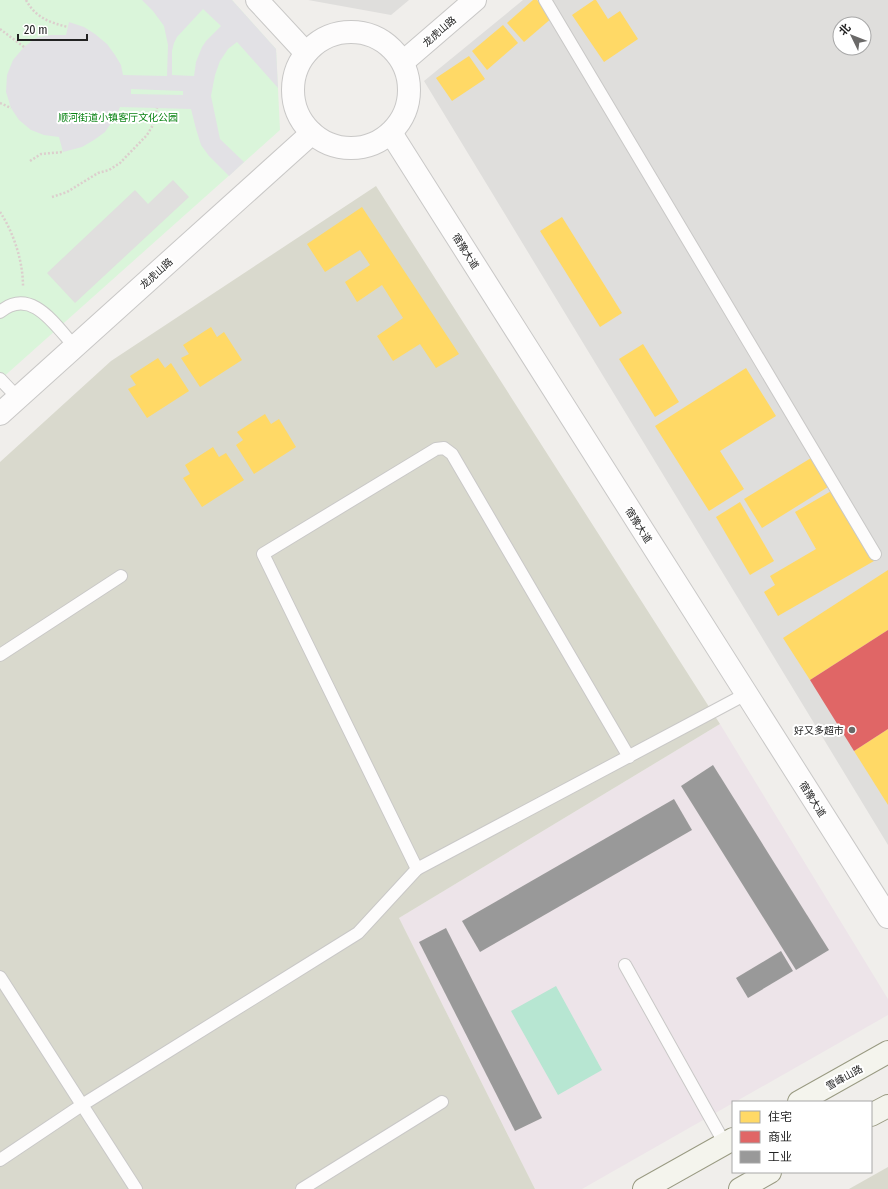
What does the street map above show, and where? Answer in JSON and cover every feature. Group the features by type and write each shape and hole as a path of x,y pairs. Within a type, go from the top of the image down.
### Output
{"main road":[{"name":"雪峰山路","path":"801,1101 888,1052"},
{"path":"872,1114 888,1106"},
{"path":"644,1189 729,1141"},
{"path":"740,1189 768,1173"}],"street":[{"path":"257,0 306,54"},
{"name":"龙虎山路","path":"403,62 474,0"},
{"path":"356,32 375,37 391,47 403,62 409,80 409,99 403,118 391,133 374,144 356,149 336,147 324,142 304,126 295,108 292,89 296,70 306,54 320,41 338,33 356,32"},
{"name":"龙虎山路","path":"0,414 312,133"},
{"name":"宿豫大道","path":"391,133 888,917"}],"lane":[{"path":"545,0 875,554"},
{"path":"0,312 8,306 22,303 30,304 47,316 75,346"},
{"path":"0,379 18,398"},
{"path":"417,869 263,554 436,449 444,448 452,454 629,757"},
{"path":"0,655 121,576"},
{"path":"0,1160 82,1105 358,933 417,869 746,694"},
{"path":"625,965 729,1141"},
{"path":"0,977 136,1189"},
{"path":"302,1189 442,1102"}],"path":[{"path":"26,0 33,11 40,17 47,21 68,27"},
{"path":"0,29 24,47"},
{"path":"0,103 11,108"},
{"path":"52,197 67,192 98,173 109,170 120,163 147,135 153,125 157,108"},
{"path":"30,162 41,154 63,152"},
{"path":"0,212 13,237 20,261 23,282 22,303"}],"shaded area":[{"path":"142,0 232,0 276,49 278,88 237,42 228,49 220,61 215,75 211,96 220,139 244,162 229,176 209,156 201,145 191,109 120,107 116,116 105,132 82,147 63,152 59,137 44,135 31,130 19,120 11,108 6,92 7,75 13,60 24,47 36,38 51,35 66,35 69,22 84,27 107,44 121,65 123,75 167,76 168,45 164,26 153,11","holes":["203,9 221,26 202,47 196,62 194,76 172,75 172,51 174,43 177,37","131,89 183,91 183,95 131,94"]},
{"path":"308,0 409,0 391,15"},
{"path":"523,0 888,0 888,845 424,81"},
{"path":"173,180 189,197 75,303 47,273 135,190 148,204"},
{"path":"376,186 720,724 399,918 535,1189 0,1189 0,462 111,361"},
{"path":"720,724 888,999 888,1015 737,1101 732,1101 732,1104 582,1189 535,1189 399,918"},
{"path":"888,1167 888,1189 849,1189"}],"green space":[{"name":"顺河街道小镇客厅文化公园","path":"0,0 232,0 276,49 280,130 0,380"},
{"path":"556,986 602,1070 558,1095 511,1011"}],"building: 住宅":[{"path":"533,0 537,0 553,17 524,42 507,23"},
{"path":"596,0 608,19 620,11 638,39 604,62 572,15"},
{"path":"503,25 518,43 487,70 472,51"},
{"path":"469,56 485,79 452,101 436,78"},
{"path":"362,207 459,354 436,368 420,344 393,361 377,336 403,318 382,285 357,302 345,282 370,265 360,250 325,272 307,244"},
{"path":"562,217 622,313 600,327 540,231"},
{"path":"211,327 217,337 224,332 242,360 200,387 181,358 189,354 183,345"},
{"path":"643,344 679,402 655,417 619,359"},
{"path":"158,358 165,368 171,363 189,391 147,418 128,389 136,385 130,376"},
{"path":"746,368 776,416 720,451 744,489 709,511 655,426"},
{"path":"265,414 271,424 279,419 296,447 254,474 236,445 243,440 237,432"},
{"path":"213,447 219,457 226,453 244,480 202,507 183,478 190,474 185,465"},
{"path":"811,458 828,487 762,528 744,499"},
{"path":"833,490 874,561 778,616 764,592 775,585 770,576 816,549 795,512"},
{"path":"740,502 774,561 750,575 716,517"},
{"path":"888,570 888,630 810,680 783,638"},
{"path":"888,729 888,805 854,751"}],"building: 商业":[{"path":"888,630 888,729 854,751 810,680"}],"building: 工业":[{"path":"713,765 829,950 796,970 681,786"},
{"path":"674,799 692,830 480,952 462,921"},
{"path":"446,928 542,1118 515,1131 419,942"},
{"path":"781,951 793,971 748,998 736,978"}],"place":[{"name":"好又多超市","path":"852,730"}]}
